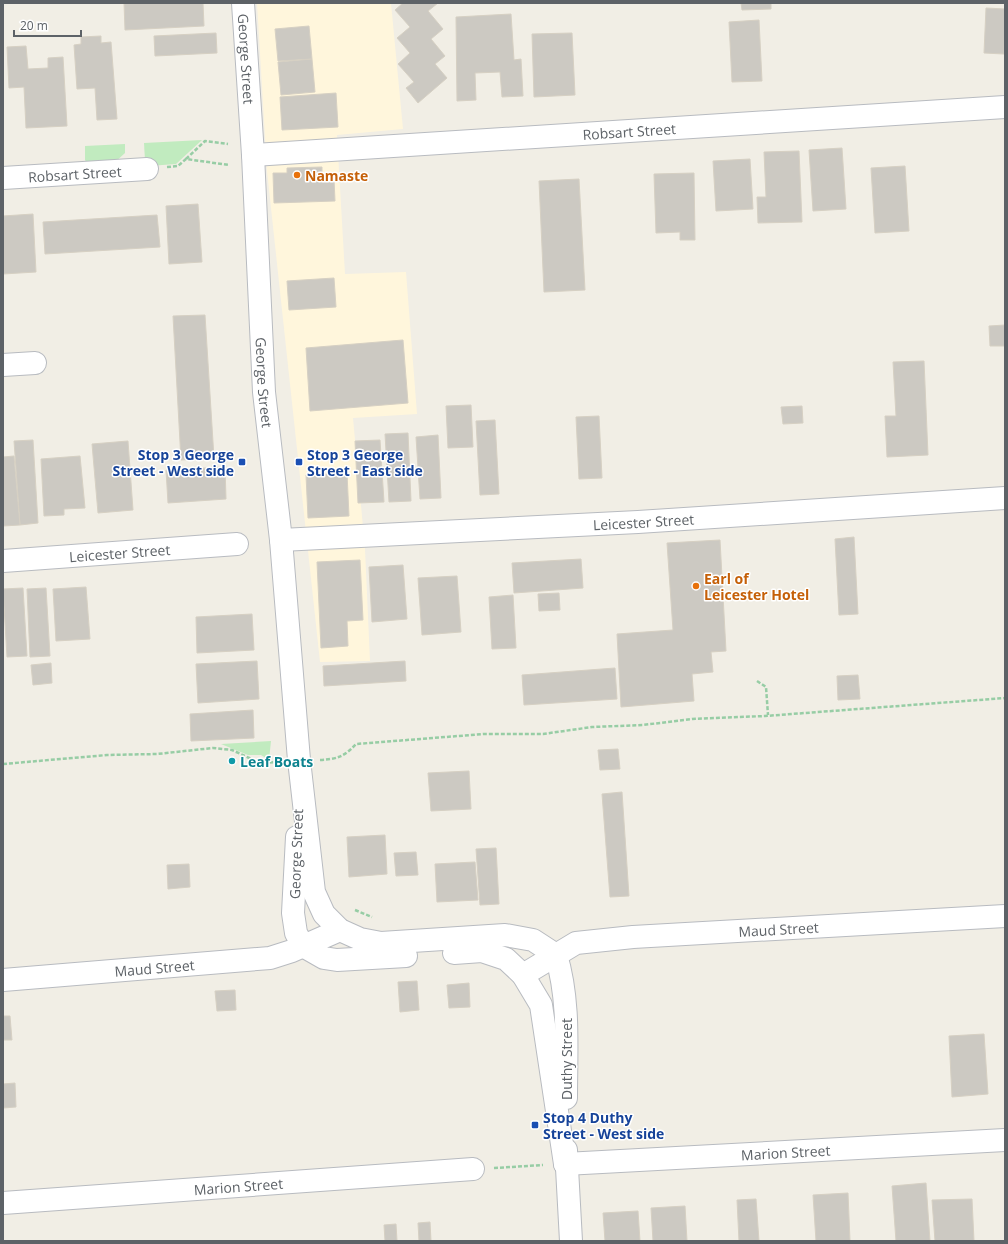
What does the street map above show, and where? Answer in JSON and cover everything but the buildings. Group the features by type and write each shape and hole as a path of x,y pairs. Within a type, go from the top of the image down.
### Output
{"street":[{"name":"George Street","path":"243,3 253,155 264,392 281,540 299,760 314,892 324,914 340,930"},
{"name":"Robsart Street","path":"253,155 1005,107"},
{"name":"Robsart Street","path":"3,178 147,169"},
{"path":"3,365 35,363"},
{"name":"Leicester Street","path":"281,540 638,522 1005,498"},
{"name":"Leicester Street","path":"3,561 237,544"},
{"name":"George Street","path":"299,760 293,913 296,933 303,946"},
{"name":"Maud Street","path":"523,975 576,943 633,937 1005,916"},
{"path":"340,930 360,939 381,943 505,936 534,940 556,955"},
{"name":"Maud Street","path":"3,980 270,958 340,930"},
{"path":"303,946 324,958 337,960 482,951 506,960 523,975"},
{"name":"Duthy Street","path":"556,955 563,976 567,1021 565,1164"},
{"name":"Duthy Street","path":"523,975 541,1005 565,1164 571,1241"},
{"name":"Marion Street","path":"565,1164 1005,1140"},
{"name":"Marion Street","path":"3,1203 473,1169"}],"path":[{"path":"147,169 178,166 205,141 228,144"},
{"path":"186,159 229,165"},
{"path":"756,681 766,687 768,715"},
{"path":"320,760 346,755 356,744 484,734 543,734 592,727 643,725 692,718 768,715 1005,698"},
{"path":"3,764 107,756 157,754 213,748 232,750 260,763 272,762"},
{"path":"349,908 377,919"},
{"path":"473,1169 565,1164"}],"shaded area":[{"path":"257,3 391,3 403,129 337,135 345,274 406,272 417,414 353,418 365,549 370,661 320,662 267,171"}],"green space":[{"path":"202,140 176,164 149,166 145,161 144,143"},
{"path":"125,144 125,153 114,163 87,163 85,160 85,146"},
{"path":"271,741 269,760 261,755 248,755 221,744"}],"place":[{"name":"Namaste","path":"297,175"},
{"name":"Stop 3 George Street - West side","path":"242,462"},
{"name":"Stop 3 George Street - East side","path":"299,462"},
{"name":"Earl of Leicester Hotel","path":"696,586"},
{"name":"Leaf Boats","path":"232,761"},
{"name":"Stop 4 Duthy Street - West side","path":"535,1125"}]}
